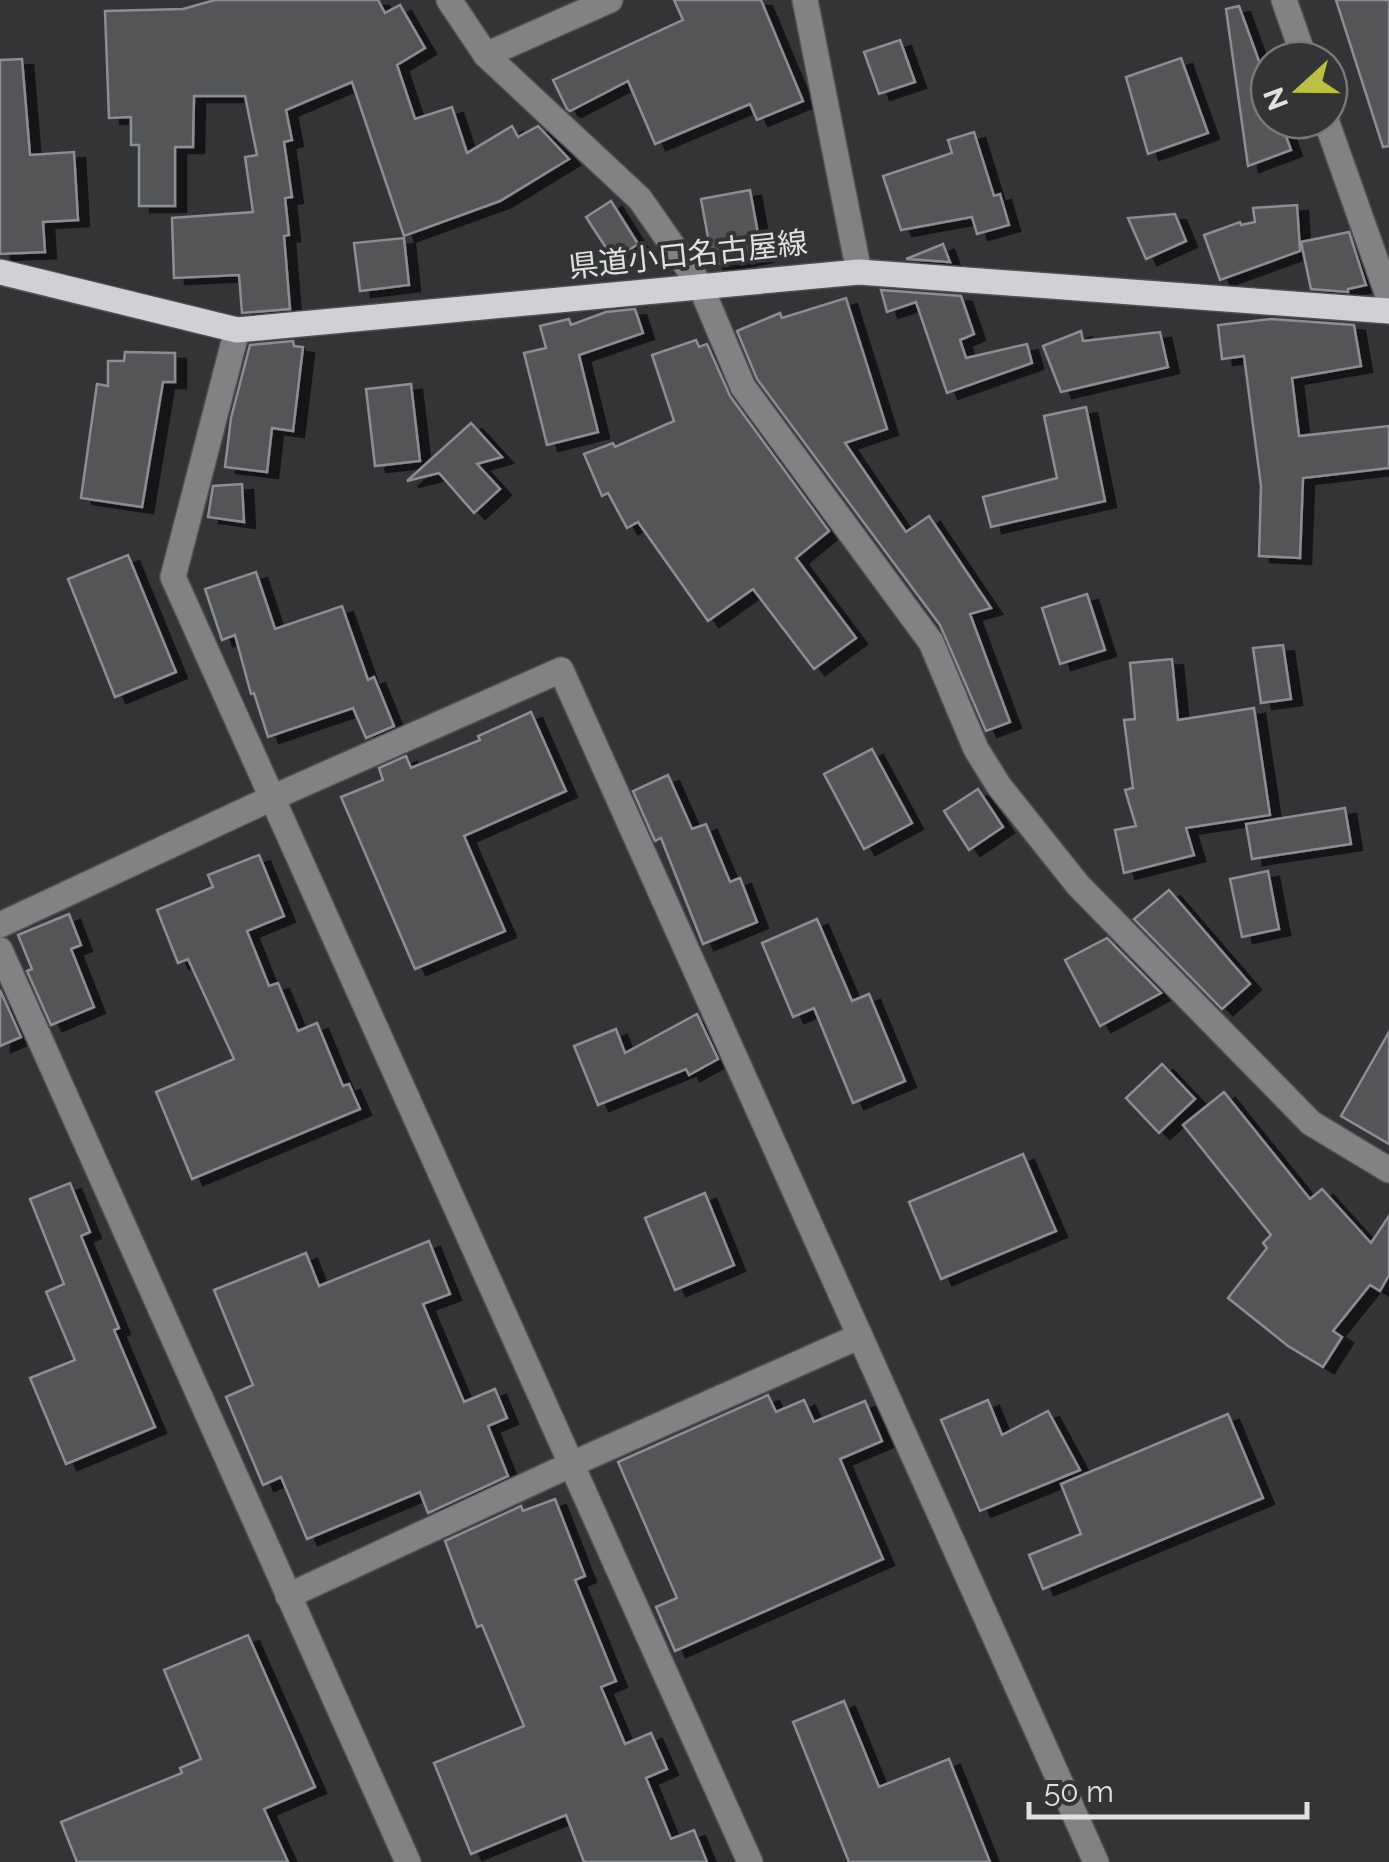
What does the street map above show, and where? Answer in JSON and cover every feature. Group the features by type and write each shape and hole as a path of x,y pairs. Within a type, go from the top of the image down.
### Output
{"main road":[{"name":"県道小口名古屋線","path":"0,272 237,330 859,272 1389,311"}],"street":[{"path":"449,0 486,55 640,199 700,285 743,386 932,642 976,749 999,786 1078,885 1311,1123 1389,1170"},
{"path":"486,55 610,0"},
{"path":"805,0 859,272"},
{"path":"1284,0 1298,40"},
{"path":"1333,140 1389,298"},
{"path":"237,330 173,577 750,1862"},
{"path":"0,925 561,670 1096,1862"},
{"path":"0,950 408,1862"},
{"path":"288,1596 860,1336"}],"building":[{"path":"215,0 378,0 385,13 400,5 425,48 397,65 415,119 452,107 467,153 512,126 518,137 538,126 569,159 500,201 404,236 352,82 286,110 292,140 284,142 292,197 285,198 289,235 284,236 290,309 242,313 239,275 174,278 172,218 253,212 245,157 257,155 245,96 194,96 193,147 175,147 175,206 139,206 139,145 131,145 131,117 109,118 105,11 183,9"},
{"path":"674,0 761,0 803,101 757,120 750,104 655,144 628,81 570,111 567,109 553,80 683,20"},
{"path":"1336,0 1389,0 1389,146 1383,147"},
{"path":"1239,6 1251,40 1249,140 1287,140 1291,150 1248,166 1226,9"},
{"path":"900,40 915,82 879,94 864,52"},
{"path":"1181,58 1208,133 1148,154 1126,77"},
{"path":"22,59 30,155 74,152 78,220 43,222 45,252 0,254 0,60"},
{"path":"974,132 994,196 1000,194 1009,225 977,234 972,217 901,230 883,176 952,153 948,140"},
{"path":"750,190 762,256 713,265 701,199"},
{"path":"611,201 638,244 614,260 586,217"},
{"path":"1297,205 1300,251 1220,280 1204,235 1240,222 1255,222 1253,208"},
{"path":"1175,214 1186,241 1146,259 1128,218"},
{"path":"1349,232 1366,285 1348,292 1311,289 1301,242"},
{"path":"404,238 409,285 360,291 354,243"},
{"path":"943,244 950,262 906,259"},
{"path":"881,290 961,296 974,334 960,340 966,358 1027,344 1032,363 947,393 916,302 887,312"},
{"path":"846,298 887,429 845,443 906,532 929,516 991,608 970,614 1010,722 986,731 940,625 757,379 737,331 780,313 782,318"},
{"path":"635,309 643,333 579,355 598,432 547,445 524,353 546,348 540,326 569,319 571,325 606,312"},
{"path":"1271,319 1354,325 1361,366 1292,378 1299,436 1389,426 1389,468 1303,478 1300,558 1259,556 1261,486 1244,356 1222,359 1218,325"},
{"path":"1081,331 1083,341 1160,332 1168,367 1061,392 1043,346"},
{"path":"696,340 699,347 707,344 730,396 829,531 796,558 856,638 814,669 753,589 708,621 638,522 627,528 608,493 602,496 584,454 613,443 615,447 674,421 652,355"},
{"path":"293,341 294,346 303,347 293,431 272,428 267,472 225,467 231,418 250,345"},
{"path":"125,352 175,353 175,382 163,382 142,507 81,498 97,384 108,386 108,361 124,361"},
{"path":"411,384 420,461 375,466 366,389"},
{"path":"1086,407 1105,501 991,527 983,497 1057,478 1044,416"},
{"path":"471,423 502,457 477,464 500,489 474,513 439,473 407,481"},
{"path":"242,484 244,522 208,517 213,486"},
{"path":"128,555 176,672 115,697 68,579"},
{"path":"256,572 275,629 342,606 368,680 374,677 394,726 366,738 353,708 268,737 235,635 222,640 205,589"},
{"path":"1087,594 1105,650 1060,664 1042,608"},
{"path":"1283,645 1291,699 1261,703 1253,648"},
{"path":"1172,659 1178,720 1254,708 1270,815 1186,828 1194,855 1124,873 1115,830 1136,826 1125,790 1133,788 1124,720 1135,719 1130,663"},
{"path":"531,712 566,791 464,836 505,931 415,969 341,797 383,780 379,768 406,756 411,768 480,740 478,736"},
{"path":"872,749 912,823 864,849 824,774"},
{"path":"668,775 692,829 706,824 730,882 740,878 757,922 703,944 661,838 655,841 633,791"},
{"path":"978,789 1003,827 969,850 944,811"},
{"path":"1345,808 1351,844 1252,859 1246,824"},
{"path":"259,855 284,916 247,931 269,986 278,983 298,1031 317,1023 343,1086 349,1084 360,1109 192,1179 156,1092 234,1059 188,959 178,963 157,910 213,887 208,875"},
{"path":"1268,871 1279,929 1242,937 1230,879"},
{"path":"1169,890 1250,984 1222,1009 1134,919"},
{"path":"69,914 81,945 71,949 94,1007 51,1025 27,971 32,969 18,935"},
{"path":"817,919 852,1001 869,994 905,1081 853,1103 814,1008 793,1017 762,943"},
{"path":"1107,938 1161,993 1100,1026 1065,960"},
{"path":"0,990 21,1037 0,1046"},
{"path":"697,1014 718,1059 689,1075 686,1069 598,1105 574,1046 616,1029 625,1053"},
{"path":"1389,1032 1389,1144 1341,1116"},
{"path":"1162,1064 1195,1099 1159,1133 1126,1098"},
{"path":"1224,1092 1310,1199 1322,1189 1371,1243 1389,1216 1389,1275 1380,1291 1370,1285 1333,1331 1342,1337 1323,1367 1288,1346 1228,1298 1267,1248 1263,1243 1271,1235 1183,1125"},
{"path":"1023,1154 1056,1231 941,1279 909,1202"},
{"path":"70,1183 90,1232 81,1236 119,1328 114,1330 155,1427 66,1464 30,1378 75,1360 46,1292 64,1284 30,1199"},
{"path":"705,1193 734,1265 675,1290 645,1218"},
{"path":"429,1241 450,1294 423,1304 464,1402 495,1389 507,1418 488,1426 508,1476 428,1513 420,1492 307,1539 281,1477 263,1485 226,1397 253,1385 214,1290 306,1253 319,1286"},
{"path":"768,1395 776,1412 804,1400 814,1422 865,1401 882,1441 840,1459 883,1559 675,1651 656,1607 677,1598 618,1462"},
{"path":"988,1400 1002,1435 1048,1411 1080,1470 980,1511 941,1420"},
{"path":"1228,1414 1263,1498 1043,1589 1029,1555 1081,1534 1061,1484"},
{"path":"555,1499 585,1576 575,1580 616,1681 601,1687 625,1744 651,1733 667,1769 646,1778 671,1839 694,1830 707,1862 584,1862 566,1815 471,1854 434,1763 524,1726 482,1625 477,1627 445,1541 521,1506 523,1511"},
{"path":"248,1635 315,1787 264,1809 288,1862 77,1862 61,1822 182,1773 180,1768 201,1759 164,1670"},
{"path":"844,1701 879,1787 949,1759 990,1862 849,1862 793,1722"}]}
